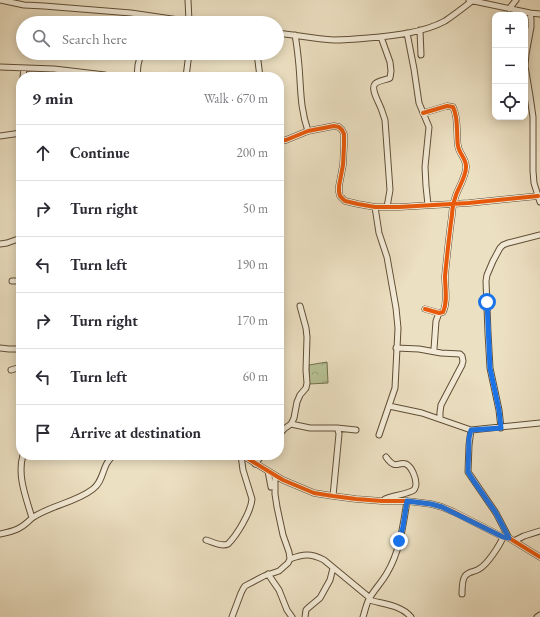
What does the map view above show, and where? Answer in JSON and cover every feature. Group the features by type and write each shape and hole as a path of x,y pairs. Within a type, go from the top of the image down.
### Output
{"street":[{"path":"0,0 24,5 131,13 150,16"},
{"path":"188,0 190,16"},
{"path":"510,9 516,0"},
{"path":"284,33 319,39 348,40 407,33 420,30 446,20 470,1 540,14"},
{"path":"284,140 308,131 334,126 339,127 344,134 344,146 339,192 340,196 345,201 358,204 375,207 387,207 539,198 532,171 533,117 526,66 526,54 531,27 530,13"},
{"path":"420,30 421,55"},
{"path":"407,33 420,102 429,127 425,167 428,205"},
{"path":"295,34 301,102 308,131"},
{"path":"381,37 390,62 391,75 390,78 376,83 373,88 383,111 385,120 390,190 387,207"},
{"path":"137,72 139,60"},
{"path":"187,72 188,60"},
{"path":"258,60 259,72"},
{"path":"0,67 54,69 80,72"},
{"path":"24,68 24,72"},
{"path":"423,113 447,106 451,106 454,109 458,148 464,158 466,166 465,173 453,204 446,271 446,298 444,310 439,313 436,321 434,349"},
{"path":"0,136 16,134"},
{"path":"375,207 379,233 386,257 396,308 398,328 395,388 379,435"},
{"path":"501,428 499,410 490,368 487,275 500,248 513,241 540,235"},
{"path":"0,244 16,240"},
{"path":"284,429 291,424 294,418 297,402 300,395 306,388 307,383 307,337 300,306"},
{"path":"425,309 439,313"},
{"path":"0,348 16,349"},
{"path":"396,348 419,349 441,353 460,354 462,356 462,365 441,406 440,419"},
{"path":"11,370 16,368"},
{"path":"389,406 422,412 464,429 471,430 540,423"},
{"path":"291,424 310,428 356,430"},
{"path":"333,496 339,434 337,428"},
{"path":"471,430 469,438 468,472 496,513 512,540"},
{"path":"382,501 410,492 414,490 416,484 412,470 407,465 395,465 386,457"},
{"path":"22,460 21,473 32,518"},
{"path":"0,534 13,531 24,525 40,512 54,506 70,502 94,488 100,481 108,460"},
{"path":"206,540 225,546 228,544 248,512 252,499 243,470 242,460"},
{"path":"249,460 274,476 305,490 321,494 382,501 407,501 442,507 512,540 540,557"},
{"path":"255,464 258,460"},
{"path":"268,471 272,486"},
{"path":"232,617 243,589 256,579 279,571 288,564 290,559 289,552 282,535 275,494 274,476"},
{"path":"363,617 369,599 387,573 397,551 407,501"},
{"path":"512,540 540,531"},
{"path":"462,594 465,576 470,572 480,569 490,558 503,537"},
{"path":"290,559 302,555 313,555 324,560 369,599 396,607 411,617"},
{"path":"305,617 308,608 320,598 332,575 333,568"},
{"path":"268,574 279,590 287,610 292,617"}],"green space":[{"path":"327,362 328,383 309,384 309,365"}],"cycle path":[{"path":"423,113 447,106 453,107 457,121 458,146 466,166 452,210 445,276 445,308 443,312 439,313 425,309"},
{"path":"284,140 308,131 334,126 339,127 344,134 343,165 339,192 340,196 345,201 358,204 375,207 399,207 469,203 538,196"},
{"path":"250,460 283,480 314,493 356,499 407,501 442,507 503,537 509,538 540,557"}],"route":[{"path":"399,541 407,501 442,507 503,537 509,538 496,513 468,472 469,438 471,430 501,428 499,410 490,368 487,302"}]}
